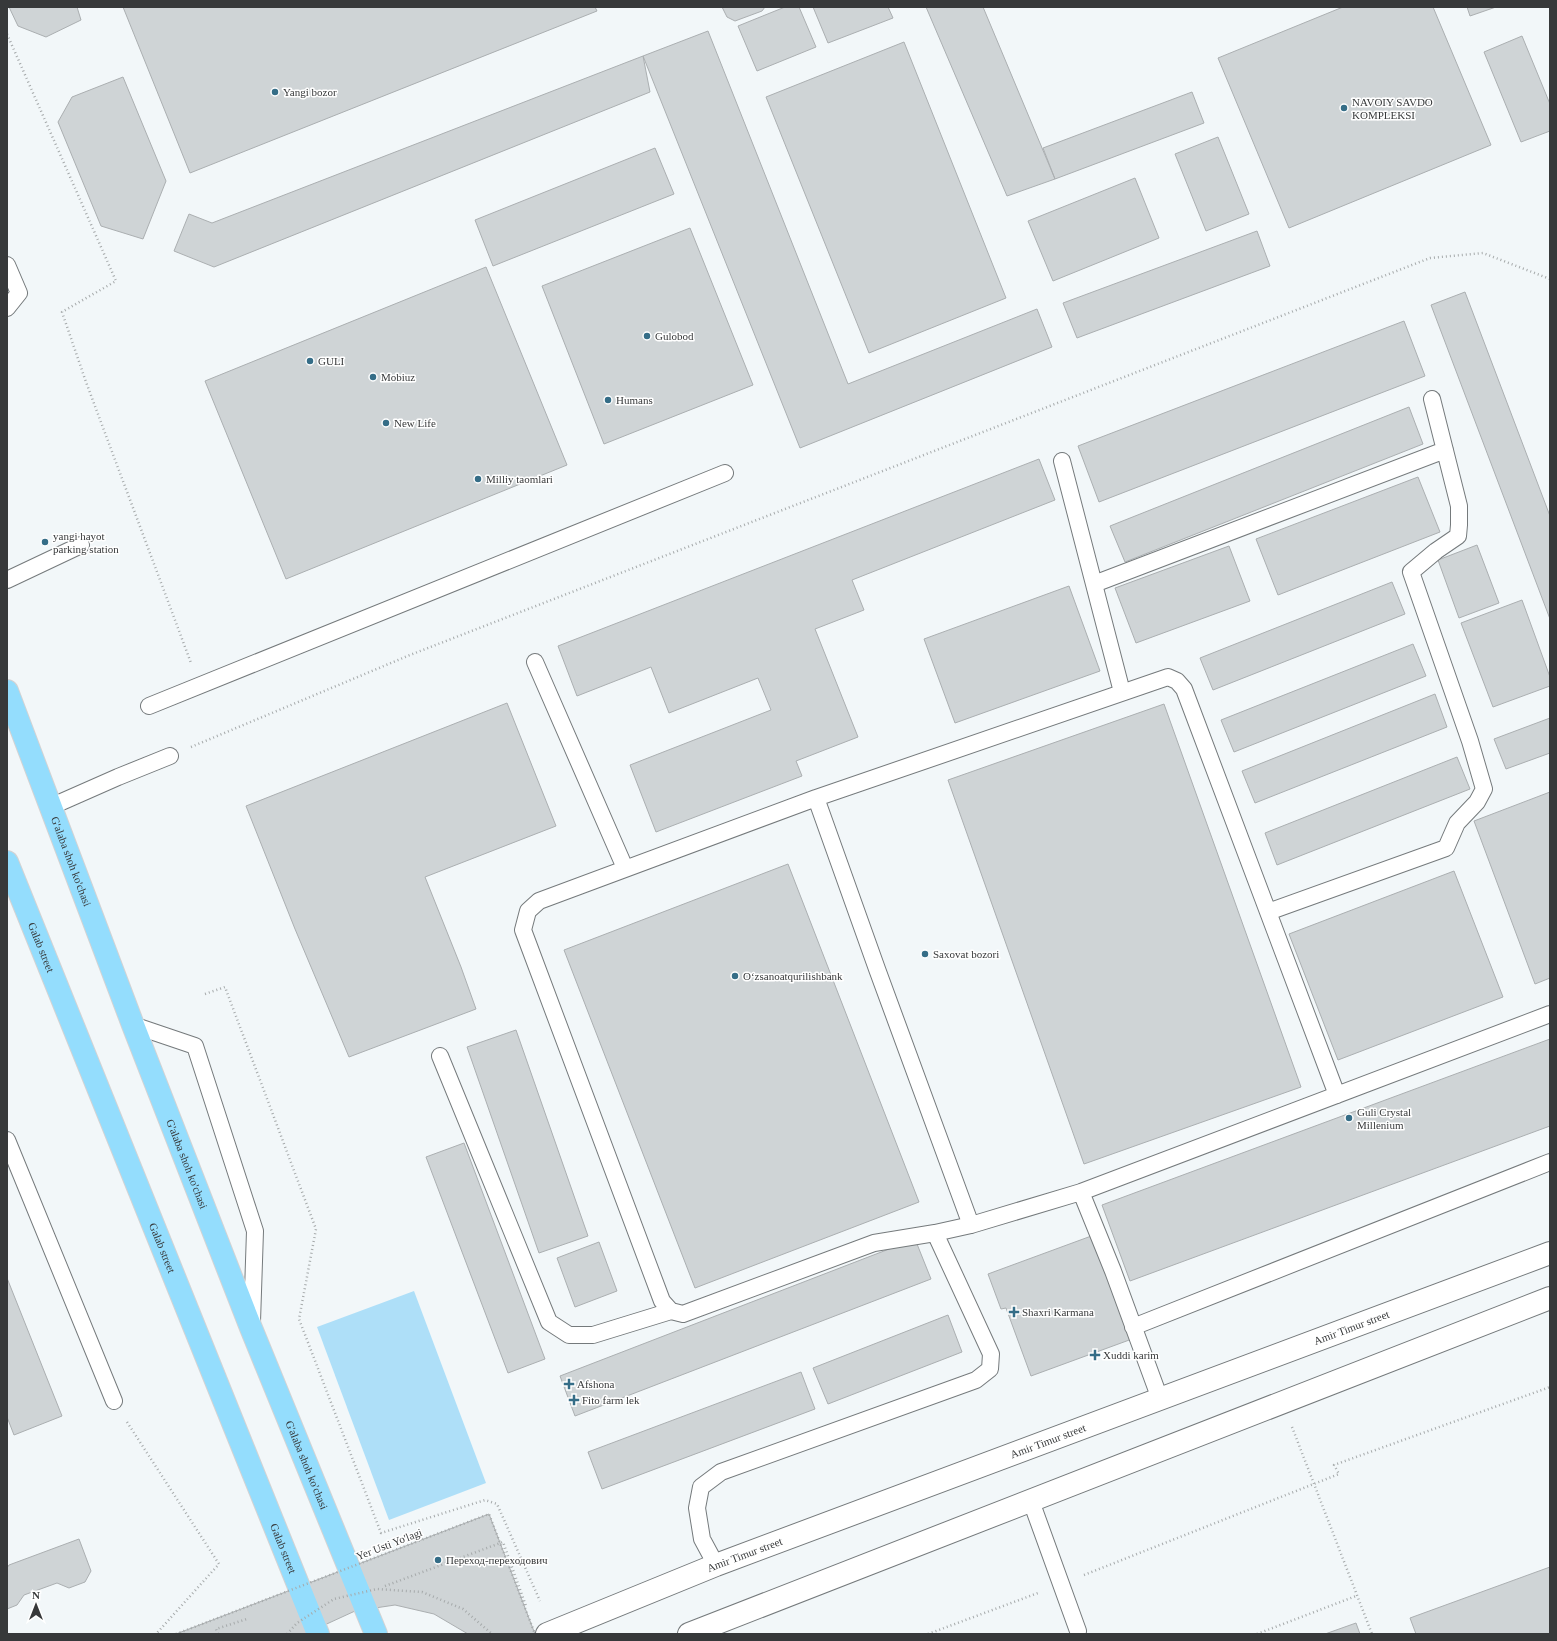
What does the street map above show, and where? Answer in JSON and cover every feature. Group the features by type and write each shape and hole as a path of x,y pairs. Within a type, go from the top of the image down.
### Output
{"main road":[{"name":"G'alaba shoh ko'chasi","path":"7,690 133,1025 251,1328 376,1634"},
{"name":"Galab street","path":"7,862 318,1634"},
{"name":"Amir Timur street","path":"547,1634 716,1565 1550,1253"},
{"path":"689,1634 1550,1298"}],"lane":[{"path":"7,265 19,293 7,308"},
{"path":"1268,912 1446,848 1457,823 1477,802 1484,789 1470,741 1411,572 1436,551 1458,536 1458,506 1432,399"},
{"path":"1094,584 1445,450"},
{"path":"1062,461 1122,692"},
{"path":"149,706 725,472"},
{"path":"7,580 81,545"},
{"path":"535,662 625,868"},
{"path":"670,1311 662,1301 523,930 528,911 539,901 816,798 1168,677 1177,681 1184,689 1337,1095"},
{"path":"50,807 118,776 170,756"},
{"path":"816,798 874,961 971,1224"},
{"path":"440,1056 549,1322 569,1335 593,1335 670,1311 683,1314 874,1243 935,1233 1082,1192 1550,1014"},
{"path":"133,1025 196,1046 255,1231 251,1328"},
{"path":"7,1140 114,1401"},
{"path":"1133,1326 1550,1162"},
{"path":"1082,1192 1160,1399"},
{"path":"716,1565 702,1539 696,1508 701,1487 721,1472 976,1380 990,1369 991,1354 935,1233"},
{"path":"1031,1501 1078,1630"}],"path":[{"path":"7,34 116,281 62,312 86,382 200,686"},
{"path":"170,756 410,655 1430,258 1483,253 1550,279"},
{"path":"204,994 225,987 316,1229 299,1319 381,1533 485,1500 497,1504 540,1601"},
{"path":"928,1634 1061,1584 1339,1474 1334,1465 1550,1387"},
{"path":"114,1401 219,1564 156,1634"},
{"path":"1283,1402 1313,1484 1372,1634"},
{"name":"Yer Usti Yo'lagi","path":"176,1634 489,1514 535,1634"},
{"path":"287,1634 297,1623 334,1599 377,1589 503,1542 526,1606"},
{"path":"377,1589 422,1592 463,1609 492,1634"},
{"path":"1257,1634 1356,1596"},
{"path":"218,1634 216,1630 247,1619"}],"shaded area":[{"path":"414,1291 486,1483 389,1520 317,1327"}],"building":[{"path":"9,7 77,7 81,20 46,37 18,26"},
{"name":"Yangi bozor","path":"123,7 595,7 597,11 190,173"},
{"path":"722,7 765,7 762,11 735,21 727,17"},
{"path":"785,7 799,7 816,47 757,71 738,26"},
{"path":"813,7 888,7 893,18 828,43"},
{"path":"926,7 983,7 1055,179 1007,196"},
{"path":"1343,7 1433,7 1491,145 1289,228 1218,58"},
{"path":"1467,7 1496,7 1470,16"},
{"path":"708,31 848,384 1037,309 1052,347 800,448 643,56"},
{"path":"1522,36 1550,104 1550,131 1521,142 1484,52"},
{"path":"904,42 1006,298 869,353 766,97"},
{"path":"643,56 650,92 214,267 174,251 189,214 212,223"},
{"path":"123,77 166,181 143,239 101,226 58,122 72,97"},
{"path":"1192,92 1204,123 1055,179 1043,148"},
{"path":"1218,137 1249,214 1206,231 1175,154"},
{"path":"655,148 674,194 493,266 475,220"},
{"path":"1135,178 1159,238 1053,281 1028,221"},
{"name":"Gulobod","path":"690,228 753,385 604,444 542,286"},
{"path":"1257,231 1270,266 1077,338 1063,303"},
{"name":"New Life","path":"486,267 567,465 286,579 205,381"},
{"path":"1465,292 1550,516 1550,619 1431,305"},
{"path":"1404,321 1425,376 1099,502 1078,446"},
{"path":"1409,407 1423,444 1125,562 1110,526"},
{"path":"1039,459 1055,500 852,580 864,610 815,629 858,737 796,761 802,776 656,832 630,765 771,710 758,678 669,713 651,667 577,696 558,646"},
{"path":"1418,477 1440,532 1278,595 1256,539"},
{"path":"1477,545 1499,603 1459,618 1438,560"},
{"path":"1229,546 1250,601 1136,643 1115,588"},
{"path":"1392,582 1405,614 1213,690 1200,658"},
{"path":"1069,586 1100,671 955,723 924,639"},
{"path":"1522,600 1550,677 1550,686 1493,707 1461,623"},
{"path":"1413,644 1426,676 1234,752 1221,720"},
{"path":"1435,694 1447,727 1255,803 1242,771"},
{"path":"507,703 556,826 425,877 476,1009 349,1057 295,929 246,806"},
{"path":"1164,704 1301,1087 1084,1164 948,780"},
{"path":"1550,718 1550,753 1506,769 1494,739"},
{"path":"1457,757 1470,789 1277,865 1265,833"},
{"path":"1550,792 1550,978 1535,984 1474,821"},
{"path":"788,864 919,1202 695,1288 564,950"},
{"path":"1454,871 1503,997 1338,1060 1289,934"},
{"path":"516,1030 588,1236 539,1253 467,1047"},
{"path":"1550,1039 1550,1126 1130,1281 1102,1205"},
{"path":"464,1143 545,1359 508,1373 426,1157"},
{"path":"1094,1235 1132,1339 1031,1376 1006,1308 1001,1309 988,1274"},
{"path":"915,1239 931,1279 575,1416 560,1376"},
{"path":"599,1242 617,1291 575,1307 557,1258"},
{"path":"7,1278 62,1416 14,1435 7,1417"},
{"path":"948,1315 962,1352 828,1404 813,1368"},
{"path":"801,1372 815,1409 602,1489 588,1452"},
{"name":"Переход-переходович","path":"489,1514 535,1634 468,1634 434,1614 395,1605 355,1611 318,1628 313,1634 176,1634"},
{"path":"79,1539 91,1571 85,1582 69,1588 57,1583 24,1595 17,1605 7,1609 7,1568 9,1565"},
{"path":"1550,1567 1550,1634 1416,1634 1410,1618"},
{"path":"1356,1623 1360,1634 1325,1634"}],"place":[{"name":"Yangi bozor","path":"275,92"},
{"name":"NAVOIY SAVDO KOMPLEKSI","path":"1344,108"},
{"name":"Gulobod","path":"647,336"},
{"name":"GULI","path":"310,361"},
{"name":"Mobiuz","path":"373,377"},
{"name":"Humans","path":"608,400"},
{"name":"New Life","path":"386,423"},
{"name":"Milliy taomlari","path":"478,479"},
{"name":"yangi hayot parking station","path":"45,542"},
{"name":"Saxovat bozori","path":"925,954"},
{"name":"Oʻzsanoatqurilishbank","path":"735,976"},
{"name":"Guli Crystal Millenium","path":"1349,1118"},
{"name":"Shaxri Karmana","path":"1014,1312"},
{"name":"Xuddi karim","path":"1095,1355"},
{"name":"Afshona","path":"569,1384"},
{"name":"Fito farm lek","path":"574,1400"},
{"name":"Переход-переходович","path":"438,1560"}]}
